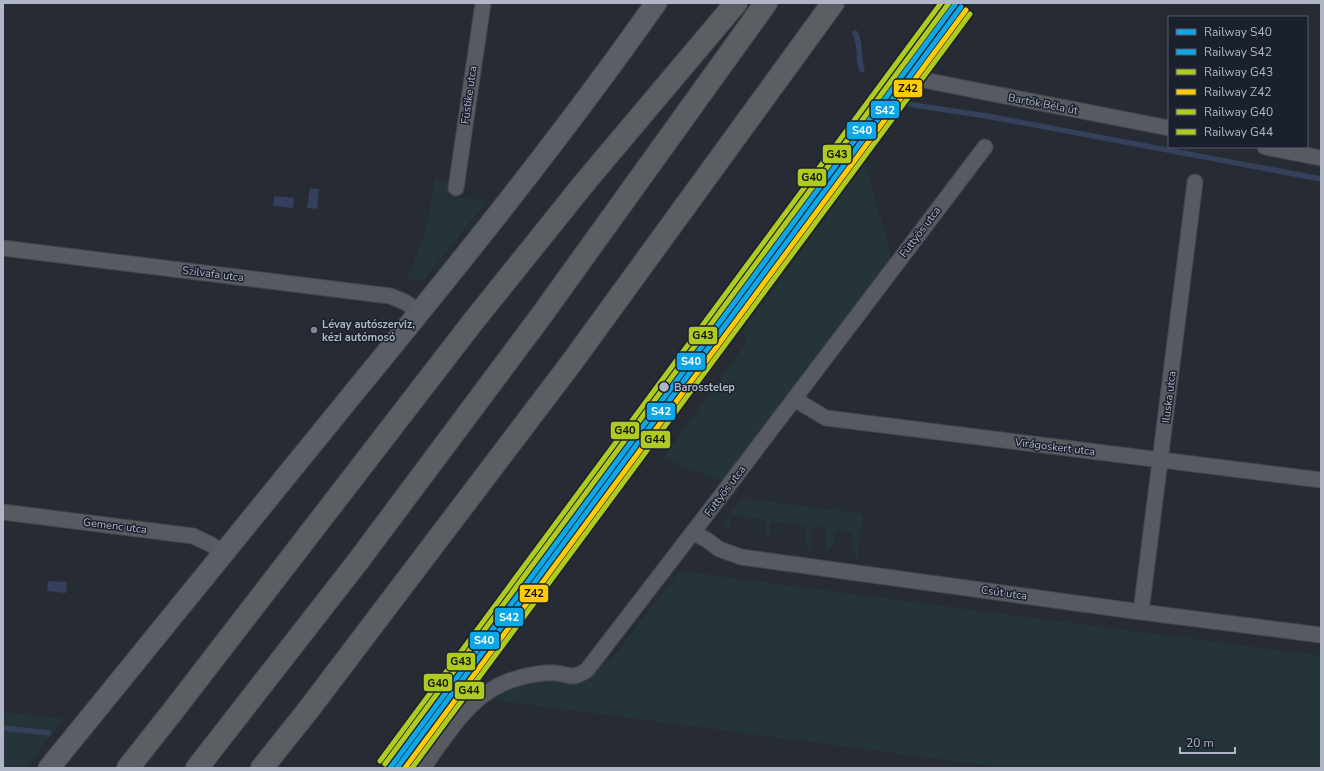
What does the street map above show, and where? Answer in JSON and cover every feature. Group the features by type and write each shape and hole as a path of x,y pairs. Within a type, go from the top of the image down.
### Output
{"highway":[{"path":"128,768 472,323 596,169 736,3"},
{"path":"197,768 360,560 541,316 766,3"},
{"path":"262,768 309,709 572,362 833,3"}],"street":[{"name":"Füstike utca","path":"456,188 483,3"},
{"path":"49,768 524,181 656,3"},
{"name":"Bartók Béla út","path":"918,79 1168,128"},
{"name":"Füttyös utca","path":"424,768 454,724 474,702 493,688 514,678 556,673 571,677 587,670 985,147"},
{"path":"1269,148 1321,158"},
{"name":"Iluska utca","path":"1141,612 1195,182"},
{"name":"Szilvafa utca","path":"3,248 390,296 405,302 419,312"},
{"name":"Virágoskert utca","path":"794,399 826,418 1321,480"},
{"name":"Gemenc utca","path":"3,512 193,536 210,544 223,553"},
{"name":"Csút utca","path":"693,532 719,549 741,557 1321,635"}],"shaded area":[{"path":"866,162 892,261 723,482 663,458 747,342 743,330"},
{"path":"435,178 450,180 448,196 487,201 424,280 407,279 426,231"},
{"path":"742,498 863,514 858,560 852,548 853,532 836,530 834,545 824,553 827,528 813,526 810,551 805,541 807,526 771,521 769,536 765,536 766,520 731,515 729,531 722,523"},
{"path":"679,571 1321,656 1321,768 1006,768 494,700 512,686 612,659"},
{"path":"3,712 64,719 25,768 3,768"}],"water":[{"path":"310,188 319,189 317,209 307,208"},
{"path":"274,196 294,198 293,208 273,206"},
{"path":"48,581 67,582 66,593 47,591"}],"waterway":[{"path":"855,33 858,42 862,70"},
{"path":"906,102 913,105 987,116 1321,179"},
{"path":"3,728 49,733"}],"rail line":[{"name":"G40","path":"380,761 941,3"},
{"name":"G43","path":"385,764 949,3"},
{"name":"S40","path":"390,768 956,3"},
{"name":"S42","path":"397,768 961,7"},
{"name":"Z42","path":"405,768 966,10"},
{"name":"G44","path":"412,768 970,14"}],"place":[{"name":"Lévay autószerviz, kézi autómosó","path":"314,330"},
{"name":"Barosstelep","path":"664,387"}]}
